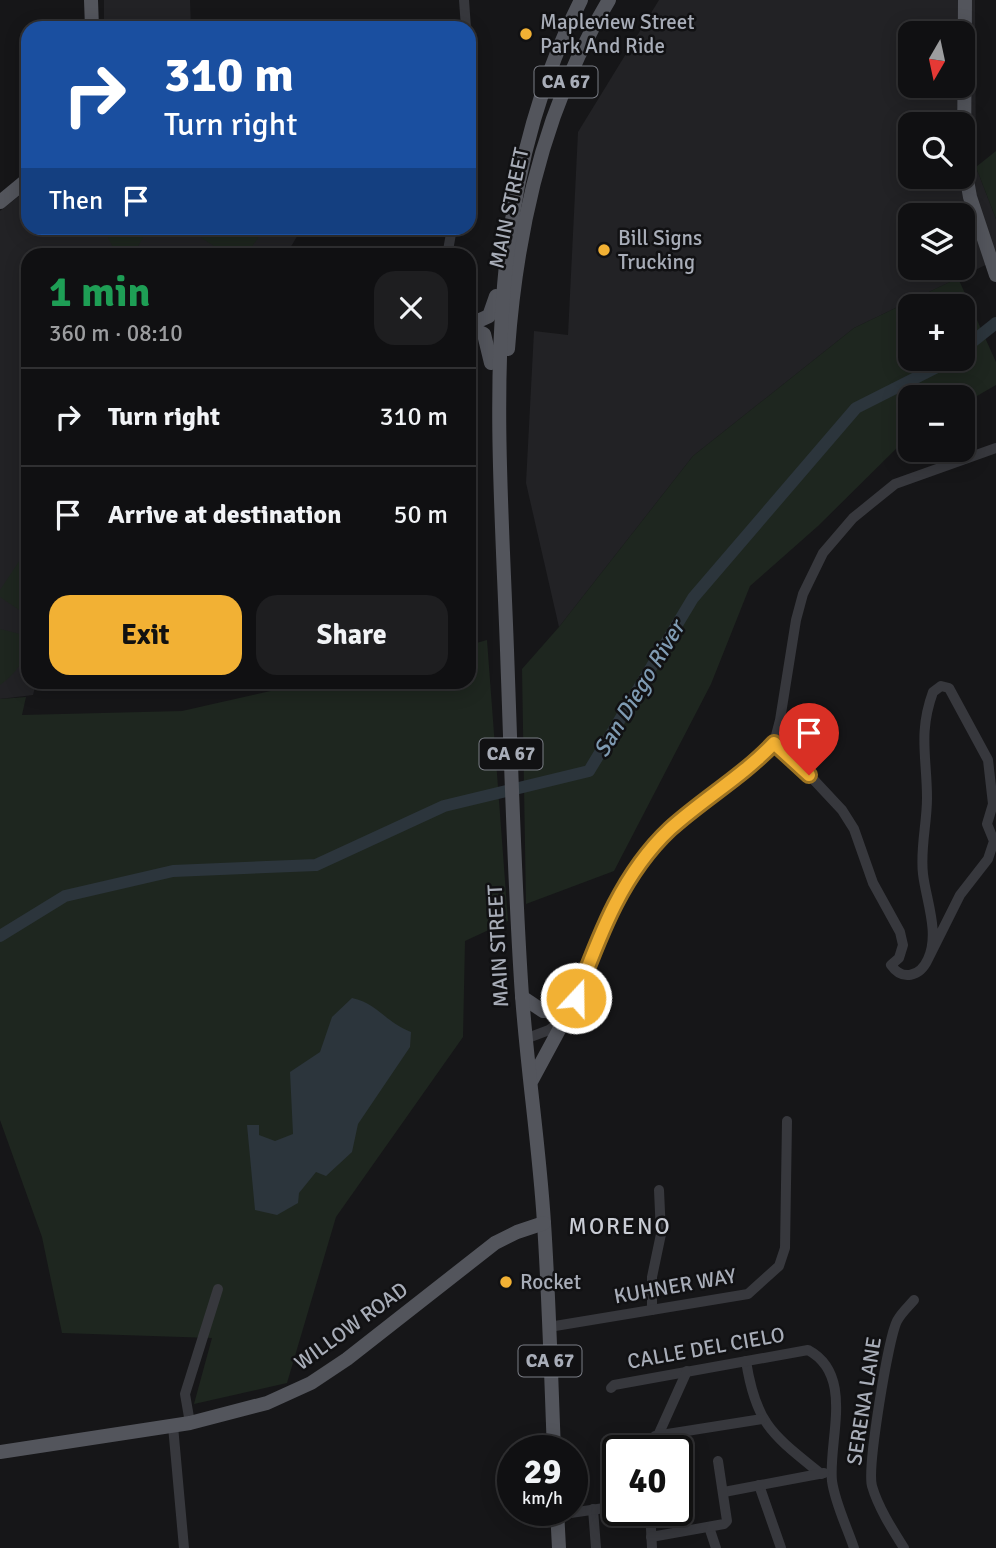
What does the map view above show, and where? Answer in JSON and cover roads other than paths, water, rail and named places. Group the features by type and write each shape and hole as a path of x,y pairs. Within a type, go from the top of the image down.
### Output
{"main road":[{"path":"91,0 92,21"},
{"path":"564,32 569,0"},
{"name":"MAIN STREET","path":"553,1435 544,1223 525,1040 518,925 498,362 510,226 531,125 564,32 581,0"},
{"path":"603,6 618,0"},
{"path":"965,0 964,163 970,197 994,268"},
{"name":"MAIN STREET","path":"500,438 511,311 528,207 556,108 603,6"},
{"path":"0,202 21,185"},
{"path":"476,322 489,316 504,271"},
{"path":"476,330 484,334 487,340 500,438"},
{"path":"522,997 542,1011 568,1013 538,1065 530,1085"},
{"name":"WILLOW ROAD","path":"0,1452 190,1423 267,1403 311,1383 347,1359 495,1243 544,1223"},
{"path":"558,1526 559,1548"}],"street":[{"path":"464,0 466,21"},
{"path":"525,1040 549,1030 568,1013 602,929 640,863 671,828 756,762 774,743 796,620 803,594 823,553 853,518 895,484 996,448"},
{"path":"774,743 799,764 842,810 854,829 873,883 900,932 903,945 899,958 891,965 902,976 915,974 928,959 960,895 988,859 994,841 988,824 993,804 988,760 949,688 941,686 933,692 922,747 927,799 921,851 932,940 928,959"},
{"name":"KUHNER WAY","path":"549,1327 748,1294 779,1266 786,1230 787,1121"},
{"path":"652,1310 652,1277 662,1222 659,1190"},
{"path":"190,1423 185,1394 218,1289"},
{"name":"SERENA LANE","path":"904,1548 887,1519 871,1479 878,1415 894,1329 903,1312 914,1300"},
{"name":"CALLE DEL CIELO","path":"611,1388 614,1385 808,1350 815,1353 833,1384 837,1405 827,1473 855,1548"},
{"path":"746,1361 751,1393 762,1419 778,1439 827,1473"},
{"path":"656,1435 687,1371"},
{"path":"662,1435 762,1419"},
{"path":"173,1426 184,1548"},
{"path":"652,1543 727,1521 718,1461"},
{"path":"724,1492 827,1473"},
{"path":"759,1485 781,1548"},
{"path":"588,1510 602,1508"},
{"path":"593,1509 596,1548"},
{"path":"709,1527 716,1548"}],"waterway":[{"name":"San Diego River","path":"975,340 996,323"},
{"name":"San Diego River","path":"0,936 65,896 173,871 316,865 444,806 589,771 693,598 856,408 929,371"}],"place":[{"name":"Mapleview Street Park And Ride","path":"526,34"},
{"name":"Bill Signs Trucking","path":"604,250"},
{"name":"Rocket","path":"506,1282"}],"district":[{"name":"MORENO","path":"620,1226"}]}
